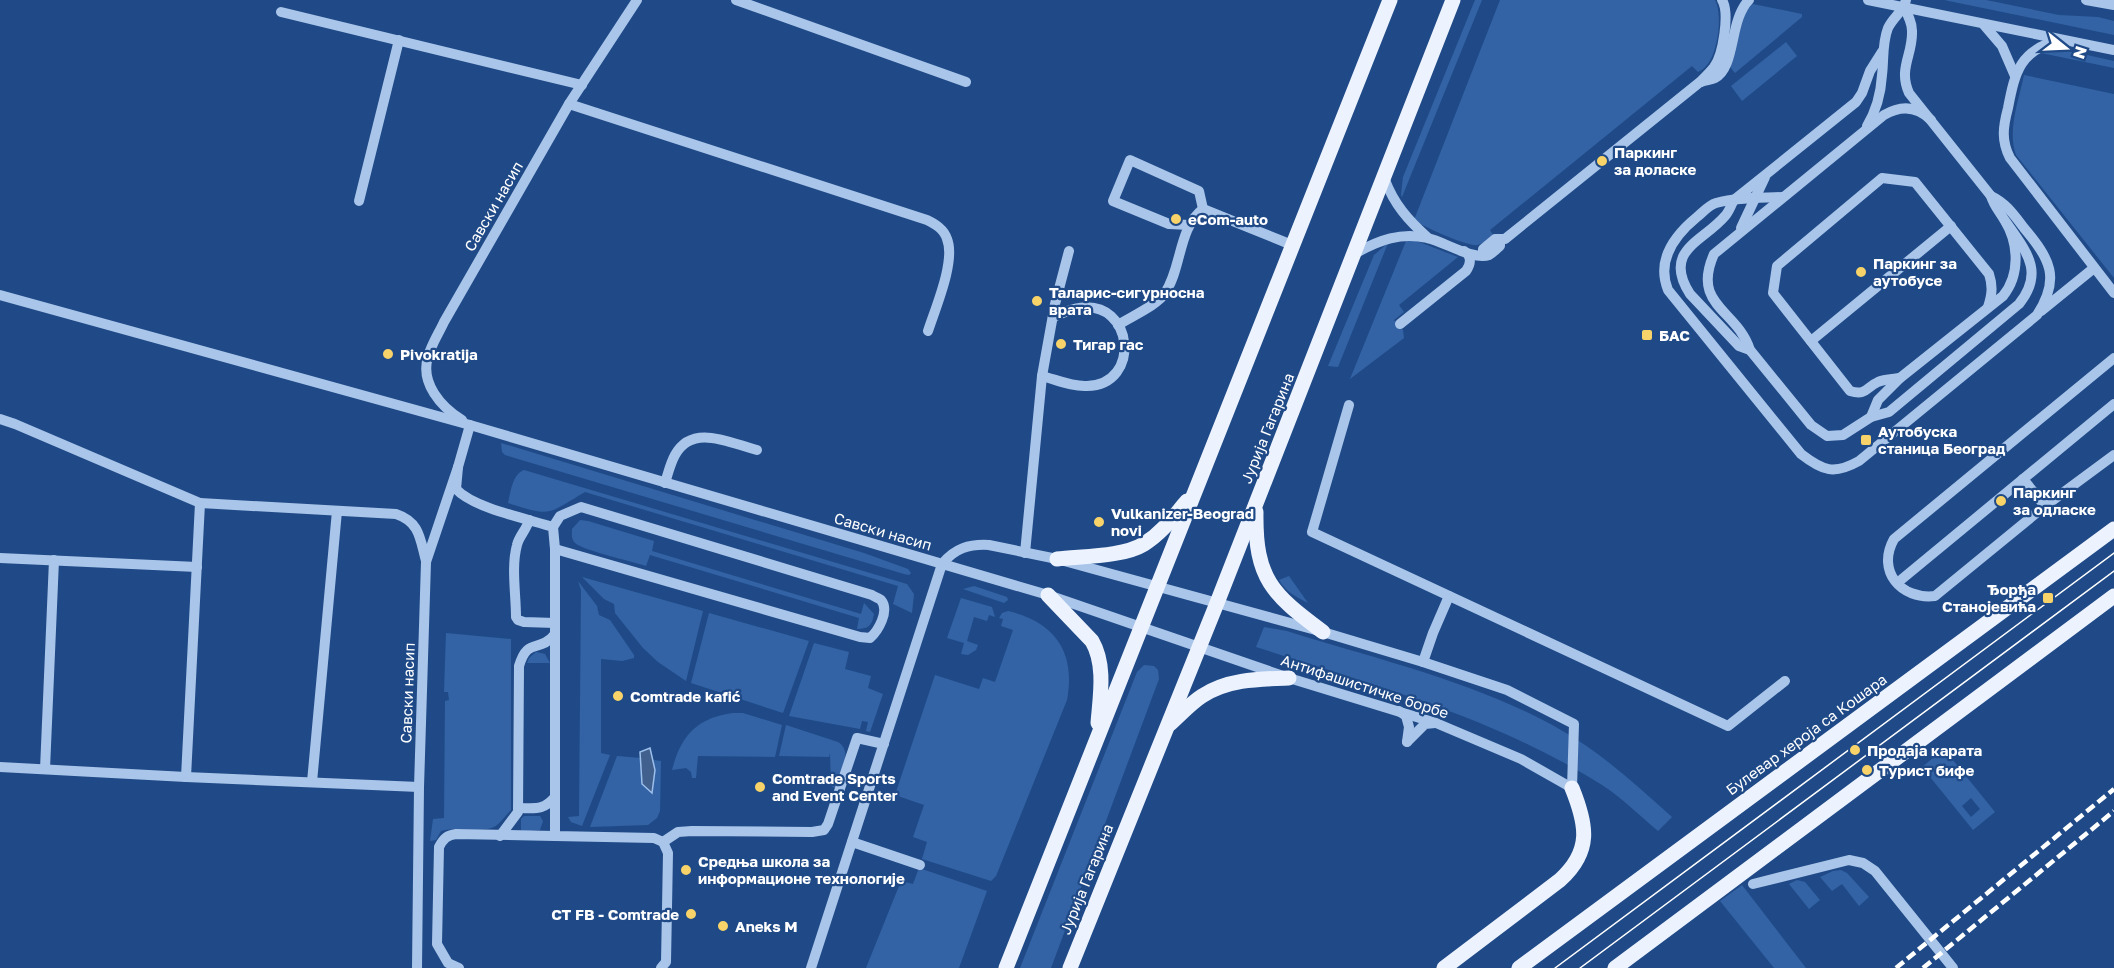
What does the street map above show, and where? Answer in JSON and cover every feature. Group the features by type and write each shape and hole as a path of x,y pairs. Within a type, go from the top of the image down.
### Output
{"main road":[{"path":"1006,968 1390,0"},
{"name":"Јурија Гагарина","path":"1070,968 1385,180 1454,0"},
{"path":"1057,559 1107,554 1143,545 1163,529 1195,492"},
{"path":"1257,502 1256,534 1262,569 1278,594 1289,606 1323,632"},
{"name":"Булевар хероја са Кошара","path":"1519,968 2114,529"},
{"path":"1048,595 1096,648 1100,672 1097,739"},
{"path":"1615,968 2114,596"},
{"path":"1166,728 1201,696 1223,685 1260,679 1289,678"},
{"path":"1444,968 1570,871 1579,858 1584,840 1583,821 1572,788"}],"street":[{"name":"Савски насип","path":"470,425 447,409 430,387 427,374 428,358 444,322 569,104 637,0"},
{"path":"736,0 966,82"},
{"path":"1356,253 1382,240 1395,237 1427,238 1476,255 1483,255 1483,249 1495,239 1505,239 1700,82 1714,67 1719,54 1727,17 1722,0"},
{"path":"1700,82 1715,78 1722,71 1729,56 1741,8 1749,0"},
{"path":"1868,0 1905,4 1983,25 2114,50"},
{"path":"2086,0 2114,5"},
{"path":"1859,135 1867,126 1875,107 1882,74 1882,52 1888,28 1905,4"},
{"path":"1905,4 1911,21 1912,33 1904,72 1904,82 1909,93 1931,120 1991,196 1995,207 2030,257 2032,278 2025,297 2019,304 1889,412 1870,417 1843,435 1827,436 1811,425 1750,350 1747,339 1715,300 1706,283 1706,274 1714,254 1884,115 1900,108 1917,110 1931,120"},
{"path":"281,12 582,85"},
{"path":"1983,25 2002,46 2014,76"},
{"path":"359,201 399,40"},
{"path":"2061,40 2031,53 2014,76 2003,127 2006,151 2114,293"},
{"path":"1750,350 1739,346 1690,294 1684,286 1681,262 1688,247 1725,216 1734,200 1856,102 1862,93 1869,71 1882,52"},
{"path":"569,104 848,193 927,220 938,226 947,238 949,257 928,331"},
{"path":"1189,225 1169,224 1113,201 1130,160 1199,191 1203,208"},
{"path":"1739,232 1767,174"},
{"path":"1900,378 1878,382 1866,391 1857,393 1850,391 1773,293 1777,266 1882,178 1915,182 1989,274 1992,293 1989,307"},
{"path":"1385,180 1392,198 1404,215 1427,238"},
{"path":"1991,196 2003,202 2048,260 2051,272 2049,289 2037,315"},
{"path":"1782,197 1713,203 1681,231 1671,245 1665,263 1664,279 1668,290 1801,454 1815,465 1831,471 1846,468 1859,461 2094,268"},
{"path":"1203,208 1292,245"},
{"path":"1118,325 1164,296 1189,225 1203,208"},
{"path":"1870,417 1878,400 1900,378 2003,296 2011,286 2016,251 2006,222"},
{"path":"1811,341 1951,226"},
{"path":"1400,324 1466,271 1469,267 1469,256 1461,250"},
{"path":"1025,553 1042,376 1069,251"},
{"name":"Савски насип","path":"0,295 470,425 1048,595 1141,627"},
{"path":"1042,376 1088,386 1100,384 1111,378 1124,357 1126,344 1123,332 1105,312 1093,308 1079,308 1053,317"},
{"path":"2114,358 1894,539 1888,549 1886,560 1888,571 1903,590 1923,597 1935,596 2028,519 2114,455"},
{"path":"1902,579 2114,404"},
{"path":"1349,405 1312,532 1728,726 1785,681"},
{"path":"0,419 200,503 396,514 409,518 418,531 426,562"},
{"name":"Савски насип","path":"417,968 418,787 426,562 470,425"},
{"path":"665,483 675,454 690,440 707,436 757,450"},
{"path":"458,467 456,489 462,495 480,504 553,527"},
{"path":"2024,479 2045,506"},
{"path":"186,777 200,503"},
{"path":"555,549 860,637 870,638 877,631 884,609 881,600 872,595 581,507 560,516 553,527 555,549 555,836"},
{"path":"312,782 337,511"},
{"path":"529,520 527,528 517,543 516,616 518,620 524,622 555,622"},
{"name":"Савски насип","path":"942,564 956,550 978,544 1057,559 1158,587"},
{"path":"0,558 196,567"},
{"path":"45,769 54,560"},
{"path":"811,968 942,564"},
{"path":"1158,587 1323,632 1507,690 1574,724 1572,788"},
{"path":"1423,662 1449,596"},
{"name":"Антифашистичке борбе","path":"1141,627 1289,678 1437,723 1494,746 1572,788"},
{"path":"500,836 518,812 519,666 526,649 543,645 555,634"},
{"path":"1398,710 1407,716 1409,727 1407,742 1425,724 1437,723"},
{"path":"663,842 678,832 710,830 812,832 824,830 857,738 884,744"},
{"path":"0,767 418,787"},
{"path":"518,808 548,806 555,797"},
{"path":"459,968 448,963 437,944 438,847 449,835 634,837 654,838 663,842 668,853 663,965"},
{"path":"852,842 920,865"},
{"path":"1753,884 1834,862 1849,860 1863,863 1875,871 1953,968"}],"shaded area":[{"path":"1475,0 1482,0 1402,197 1403,177"},
{"path":"1500,0 1715,0 1719,15 1718,34 1714,53 1704,68 1698,72 1692,66 1490,230 1493,235 1488,240 1472,245 1445,236 1414,220"},
{"path":"1944,0 1986,0 2059,15 2098,17 2114,21 2114,35"},
{"path":"1753,4 1802,14 1802,17 1735,73 1730,67 1746,10"},
{"path":"1786,42 1797,56 1742,101 1731,86"},
{"path":"2050,49 2060,49 2114,61 2114,68 2041,53"},
{"path":"2024,75 2114,94 2114,278 2016,155 2013,125"},
{"path":"1414,240 1458,257 1399,305 1404,312 1394,320 1403,330 1404,338 1350,379 1406,241"},
{"path":"1388,243 1338,367 1328,366 1374,255"},
{"path":"501,443 864,553 908,569 911,573 904,574 505,455 502,452"},
{"path":"524,470 907,584 914,594 912,613 893,604 898,586 585,492 555,509 541,512 508,503 514,479"},
{"path":"580,520 654,541 652,551 861,614 864,603 874,614 871,624 857,629 859,618 650,555 646,566 588,549 575,543 572,538 572,529"},
{"path":"1289,576 1308,603 1288,591 1279,580"},
{"path":"582,577 703,611 686,681 658,662 643,648 615,613 614,604 604,599"},
{"path":"578,581 597,606 599,615 610,620 634,655 634,658 622,661 601,659 601,753 610,755 582,826 571,822 568,817 579,816 581,590"},
{"path":"974,586 1007,597 1008,600 1004,603 963,589"},
{"path":"961,598 992,607 995,617 989,615 987,621 974,617 967,641 978,645 976,650 968,655 961,654 964,643 947,638"},
{"path":"1008,611 1024,616 1050,631 1065,654 1069,683 1067,700 996,876 991,881 922,859 927,842 913,837 924,805 895,795 935,675 979,689 983,678 995,682 1013,630 1001,626 1003,619 999,618 1002,613"},
{"path":"709,613 809,641 783,713 691,683"},
{"path":"1264,627 1287,631 1427,673 1496,698 1529,713 1591,749 1672,817 1658,831 1602,785 1562,761 1520,741 1434,705 1256,647"},
{"path":"446,633 511,639 511,810 501,822 489,829 441,831 436,840 430,841 433,819 444,818 445,701 449,700 448,692 444,692"},
{"path":"814,643 849,652 845,669 871,676 868,688 883,694 870,732 866,731 868,722 862,721 860,729 789,716"},
{"path":"536,652 545,654 550,663 527,663"},
{"path":"1144,665 1154,666 1158,670 1159,679 1051,968 1020,968 1137,672"},
{"path":"743,713 782,725 775,757 698,756 696,778 692,778 691,772 686,768 672,770 680,747 692,730 710,719"},
{"path":"786,725 838,742 843,746 844,764 835,788 831,786 830,753 829,757 779,756"},
{"path":"650,748 655,770 652,793 642,784 640,752"},
{"path":"1944,749 1995,812 1973,830 1922,767","holes":["1971,798 1980,809 1971,817 1962,806"]},
{"path":"617,756 641,758 642,784 651,792 655,770 653,760 661,761 660,811 657,818 648,825 590,827"},
{"path":"524,816 540,816 543,821 540,830 524,832 521,830 521,819"},
{"path":"919,868 987,891 959,968 866,968 901,881 913,884"},
{"path":"1841,870 1847,873 1869,897 1859,906 1842,884 1832,891 1820,877"},
{"path":"1797,880 1805,882 1820,900 1809,909 1789,884"},
{"path":"1742,885 1806,968 1774,968 1720,901"}],"tram line":[{"path":"1555,968 2114,553"},
{"path":"1580,968 2114,571"}],"railway":[{"path":"1896,968 2114,789"},
{"path":"1923,968 2114,811"}],"place":[{"name":"Паркинг за доласке","path":"1602,161"},
{"name":"eCom-auto","path":"1176,219"},
{"name":"Паркинг за аутобусе","path":"1861,272"},
{"name":"Таларис-сигурносна врата","path":"1037,301"},
{"name":"БАС","path":"1647,335"},
{"name":"Тигар гас","path":"1061,344"},
{"name":"Pivokratija","path":"388,354"},
{"name":"Аутобуска станица Београд","path":"1866,440"},
{"name":"Паркинг за одласке","path":"2001,501"},
{"name":"Vulkanizer-Beograd novi","path":"1099,522"},
{"name":"Ђорђа Станојевића","path":"2048,598"},
{"name":"Comtrade kafić","path":"618,696"},
{"name":"Продаја карата","path":"1855,750"},
{"name":"Турист бифе","path":"1867,770"},
{"name":"Comtrade Sports and Event Center","path":"760,787"},
{"name":"Средња школа за информационе технологије","path":"686,870"},
{"name":"CT FB - Comtrade","path":"691,914"},
{"name":"Aneks M","path":"723,926"}]}
